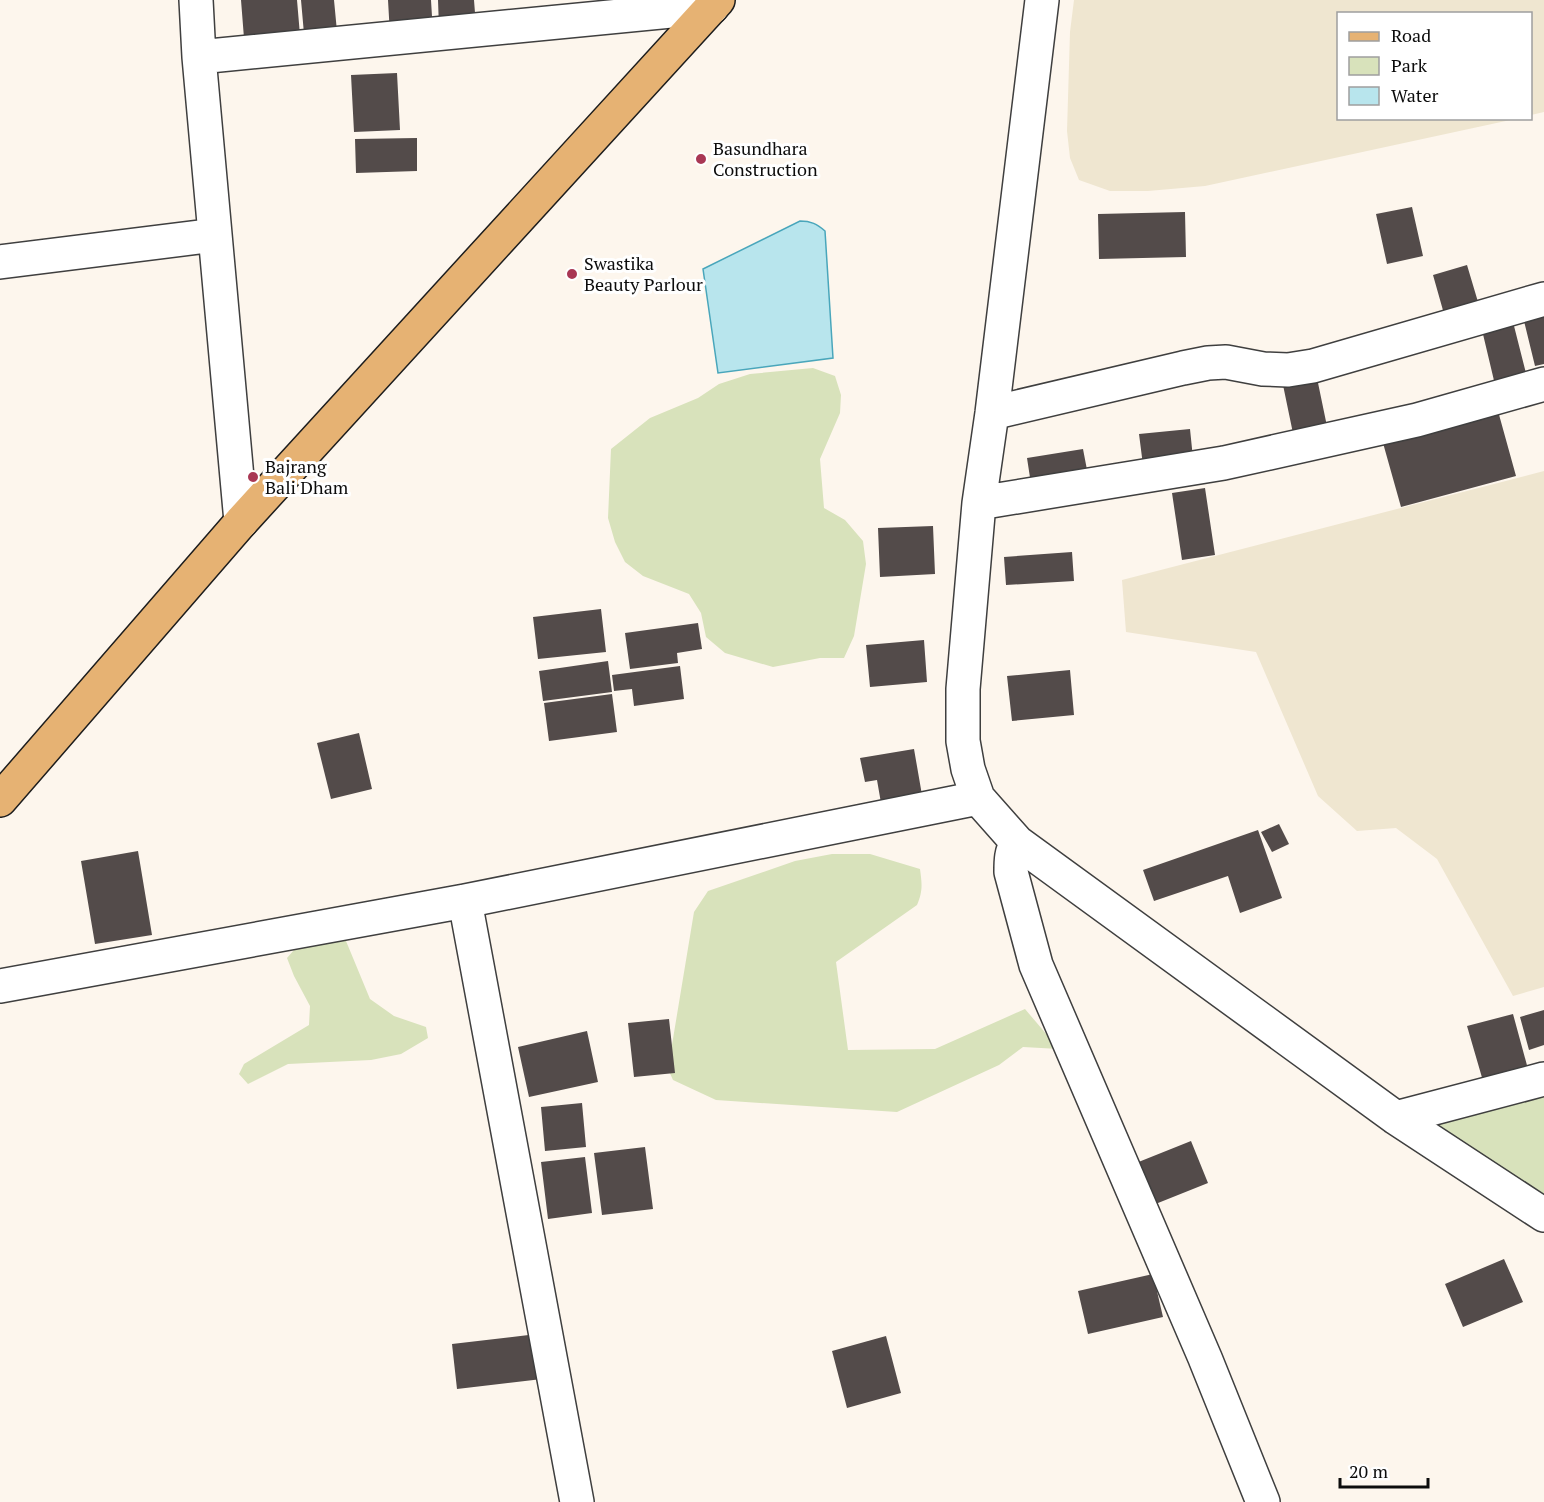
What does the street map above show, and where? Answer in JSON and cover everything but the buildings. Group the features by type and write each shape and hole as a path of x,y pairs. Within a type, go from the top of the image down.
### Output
{"main road":[{"path":"0,800 241,522 715,3"}],"street":[{"path":"196,0 199,57 241,522"},
{"path":"1042,0 979,503 963,689 963,741 968,769 978,798 1017,842 1396,1118 1544,1215"},
{"path":"199,57 715,3"},
{"path":"0,262 215,235"},
{"path":"992,413 1208,363 1226,362 1263,369 1288,370 1313,366 1544,299"},
{"path":"979,503 1224,463 1418,420 1544,384"},
{"path":"0,986 465,901 978,798"},
{"path":"1017,842 1011,857 1011,872 1036,965 1205,1358 1263,1502"},
{"path":"465,901 577,1502"},
{"path":"1396,1118 1544,1079"}],"shaded area":[{"path":"1074,0 1544,0 1544,112 1532,115 1532,12 1337,12 1337,120 1510,120 1205,186 1148,191 1110,191 1079,180 1070,158 1067,131 1070,32"},
{"path":"1544,471 1544,987 1513,996 1437,859 1396,828 1357,831 1318,796 1256,652 1126,632 1122,580"}],"green space":[{"path":"813,368 835,376 841,395 840,413 820,459 824,508 845,520 863,541 866,564 854,636 844,658 820,658 773,667 725,653 706,637 701,613 689,594 643,576 625,562 615,542 608,518 611,449 650,418 698,398 719,384 750,374"},
{"path":"832,854 870,854 920,869 921,879 921,891 917,905 836,962 848,1050 935,1049 1025,1009 1059,1049 1023,1047 999,1065 897,1112 716,1100 673,1080 668,1069 694,912 708,891 795,861"},
{"path":"346,941 370,999 394,1016 426,1027 428,1038 401,1054 371,1060 288,1064 248,1084 239,1074 244,1064 309,1025 310,1006 287,958 300,943"},
{"path":"1544,1091 1544,1207 1426,1120"}],"water":[{"path":"800,221 814,223 825,231 833,358 718,373 703,269"}],"place":[{"name":"Basundhara Construction","path":"701,159"},
{"name":"Swastika Beauty Parlour","path":"572,274"},
{"name":"Bajrang Bali Dham","path":"253,477"}]}
